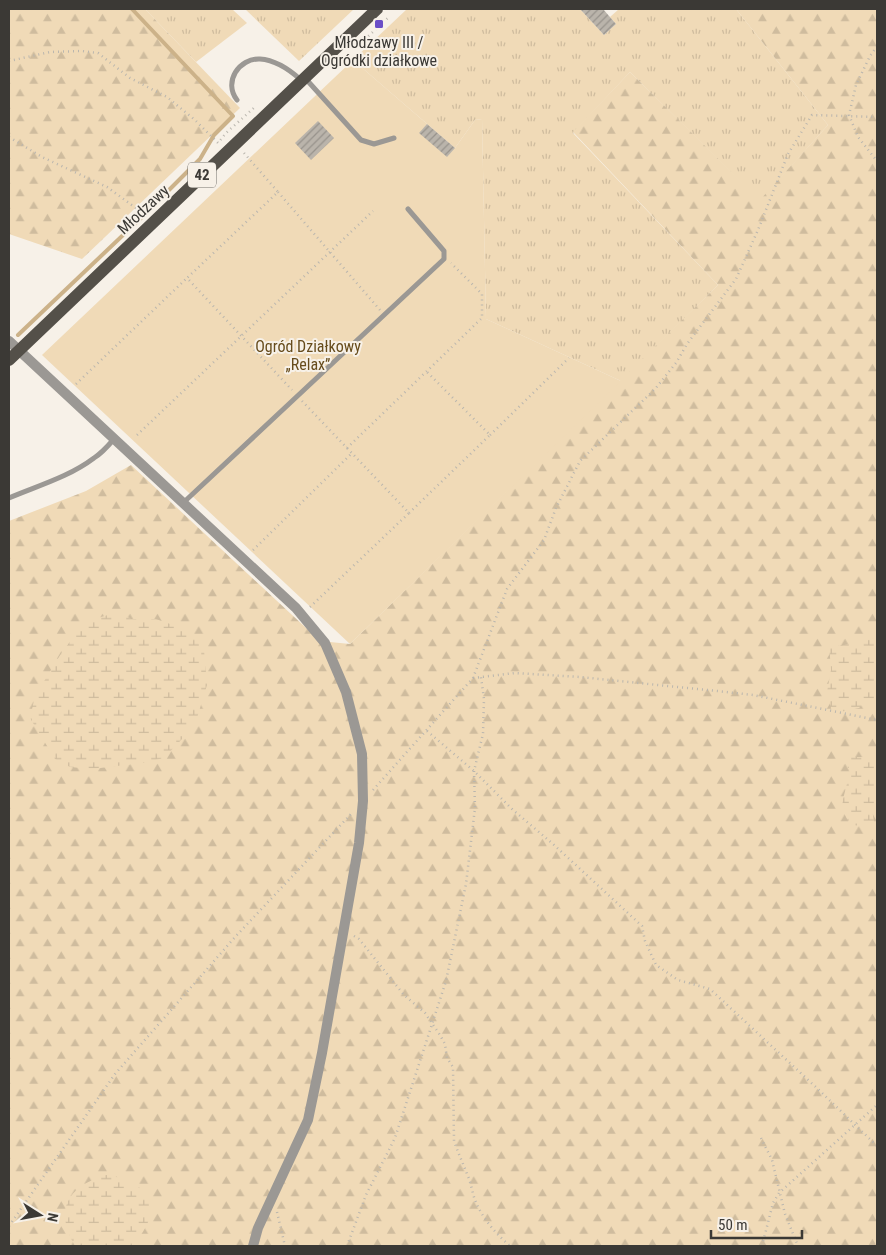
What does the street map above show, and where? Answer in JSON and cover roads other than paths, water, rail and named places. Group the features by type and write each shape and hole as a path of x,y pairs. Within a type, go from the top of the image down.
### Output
{"main road":[{"name":"Młodzawy","path":"13,346 154,221 377,9"},
{"name":"42","path":"9,360 13,346"}],"street":[{"path":"13,346 296,608 325,643 346,692 362,754 363,801 358,843 322,1052 308,1120 258,1228 254,1246"}],"lane":[{"path":"237,100 232,93 231,85 232,78 237,70 248,62 258,59 270,61 303,79 361,140 374,144 394,138"},
{"path":"183,503 445,256 444,251 408,209"},
{"path":"9,498 81,467 95,458 115,439"}],"waterway":[{"path":"18,335 200,159 214,135 233,116 132,9"}],"place":[{"name":"Młodzawy III / Ogródki działkowe","path":"379,24"}],"park label":[{"name":"Ogród Działkowy „Relax”","path":"308,355"}]}
